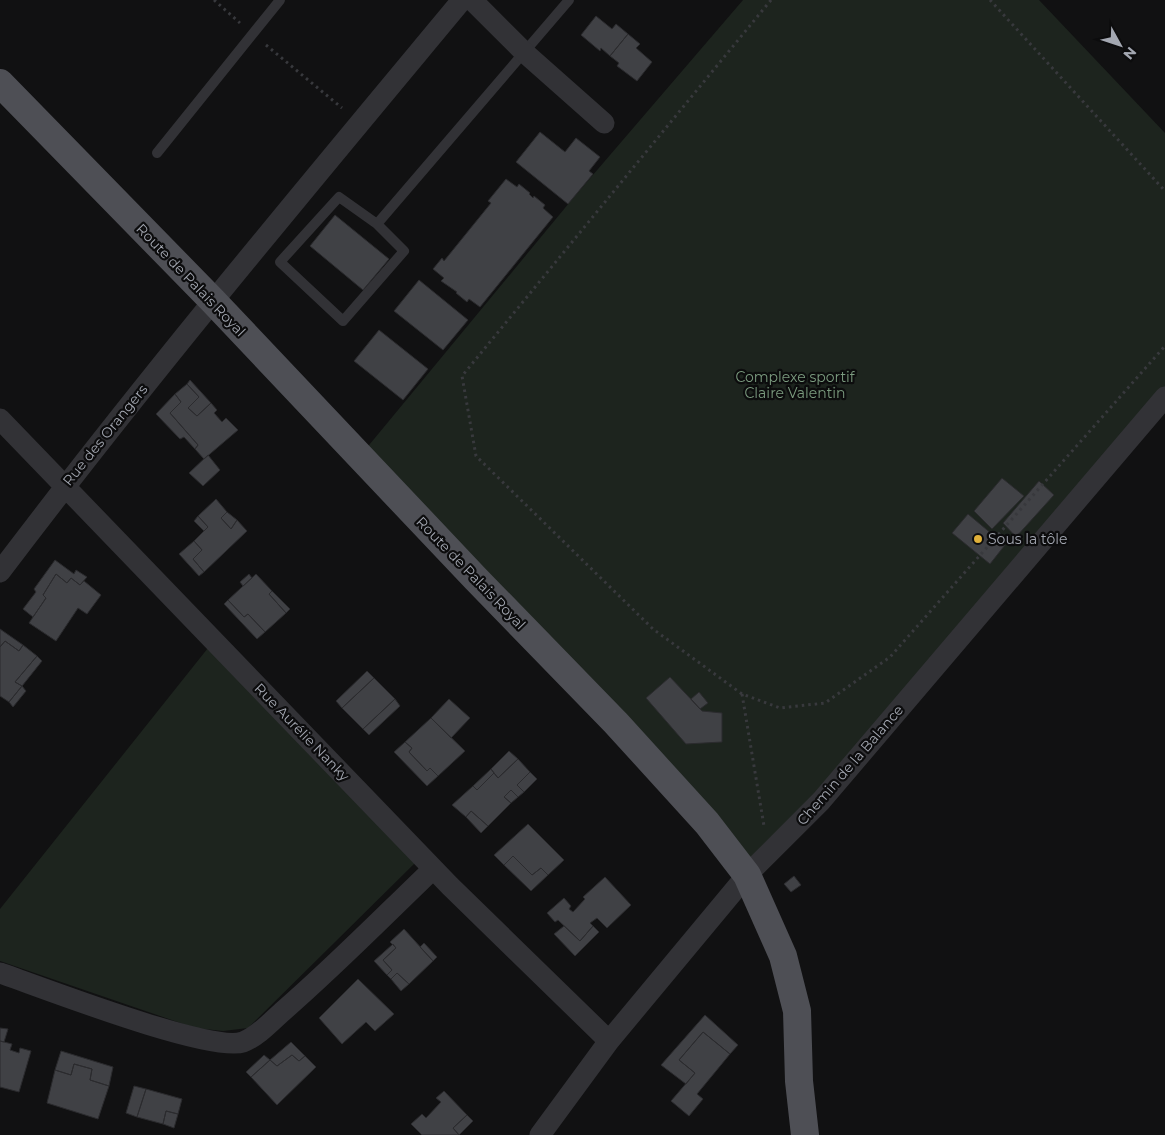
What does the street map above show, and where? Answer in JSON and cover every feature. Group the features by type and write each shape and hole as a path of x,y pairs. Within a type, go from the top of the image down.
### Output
{"main road":[{"name":"Route de Palais Royal","path":"0,83 213,301 476,579 616,723 707,823 747,875 783,956 797,1011 799,1081 805,1135"}],"street":[{"name":"Rue des Orangers","path":"0,572 66,485 213,301 462,0"},
{"path":"472,0 525,53 604,123"},
{"name":"Chemin de la Balance","path":"540,1135 609,1041 747,875 821,801 1165,397"},
{"name":"Rue Aurélie Nanky","path":"0,418 433,869 609,1041"},
{"path":"0,973 171,1031 221,1042 243,1042 261,1030 300,996 433,869"}],"lane":[{"path":"157,153 280,0"},
{"path":"377,224 525,53 568,0"},
{"path":"339,197 377,224 404,251 343,321 280,262 339,197"}],"path":[{"path":"214,0 360,123"},
{"path":"771,0 462,376 476,456 653,629 742,694 780,708 825,703 890,657 1165,346"},
{"path":"990,0 1165,191"},
{"path":"742,694 769,854"}],"green space":[{"name":"Complexe sportif Claire Valentin","path":"743,0 1039,0 1165,133 1165,396 747,875 360,456 574,197"},
{"path":"208,648 415,863 248,1028 223,1031 195,1028 0,961 0,909"}],"building":[{"path":"596,16 612,29 616,24 628,34 610,56 601,48 600,51 581,35"},
{"path":"628,34 640,44 636,48 652,62 637,81 617,66 619,63 610,56"},
{"path":"540,132 565,152 576,138 600,157 589,171 593,174 568,204 516,162"},
{"path":"506,179 517,187 519,184 533,198 534,196 545,205 543,208 553,217 480,307 469,299 467,302 441,281 444,278 433,269 442,258 444,261 491,203 488,201"},
{"path":"335,215 389,259 363,290 310,246"},
{"path":"419,280 468,320 443,350 394,311"},
{"path":"379,330 428,369 403,400 354,361"},
{"path":"190,380 211,403 197,416 188,408 199,397 187,384"},
{"path":"187,384 199,397 188,408 197,416 211,403 217,410 214,413 222,422 226,418 238,430 204,459 195,449 198,445 170,413 181,402 175,394"},
{"path":"175,394 181,402 170,413 198,445 195,449 184,437 180,439 156,414"},
{"path":"208,455 220,470 203,486 189,473"},
{"path":"1002,478 1024,496 992,529 974,511"},
{"path":"1039,481 1054,495 1016,537 1003,523"},
{"path":"216,499 227,512 221,518 231,529 237,520 247,531 204,572 193,559 202,550 194,541 208,527 198,516"},
{"path":"227,512 237,520 231,529 221,518"},
{"name":"Sous la tôle","path":"968,514 1005,545 990,564 952,533"},
{"path":"198,516 208,527 204,531 194,521"},
{"path":"194,541 202,550 193,559 204,572 199,576 179,554"},
{"path":"55,560 74,574 76,570 87,577 80,585 71,578 67,583 56,574 43,595 46,598 33,617 23,609 36,592 34,589"},
{"path":"56,574 67,583 71,578 80,585 84,581 101,595 87,614 78,608 56,641 29,623 46,598 43,595"},
{"path":"249,574 252,578 243,586 240,582"},
{"path":"256,574 272,591 269,594 286,613 265,632 248,614 244,617 228,600"},
{"path":"272,591 290,609 286,613 269,594"},
{"path":"228,600 244,617 248,614 265,632 257,639 224,604"},
{"path":"0,629 23,645 19,651 5,641 0,647"},
{"path":"5,641 19,651 23,645 37,656 15,682 22,686 9,702 0,696 0,647"},
{"path":"37,656 42,661 22,686 15,682"},
{"path":"367,671 374,678 342,708 336,701"},
{"path":"670,677 702,711 722,713 722,742 686,744 646,698"},
{"path":"374,678 395,699 363,729 342,708"},
{"path":"22,686 26,691 13,707 9,702"},
{"path":"699,692 708,703 700,709 691,699"},
{"path":"395,699 400,706 369,735 363,729"},
{"path":"449,699 470,718 451,738 431,718"},
{"path":"431,718 465,751 438,776 430,768 427,771 409,752 412,748 405,742"},
{"path":"405,742 412,748 409,752 427,771 430,768 438,776 427,786 394,752"},
{"path":"509,751 518,759 498,778 491,769"},
{"path":"518,759 530,772 517,785 524,792 518,797 511,790 504,797 511,803 488,826 471,811 466,817 452,805 473,786 477,790 494,773 498,778"},
{"path":"491,769 494,773 477,790 473,786"},
{"path":"530,772 537,779 524,792 517,785"},
{"path":"511,790 518,797 511,803 504,797"},
{"path":"471,811 488,826 481,833 466,817"},
{"path":"528,824 564,860 548,875 541,868 532,875 513,856 504,865 494,855"},
{"path":"513,856 532,875 541,868 548,875 531,891 504,865"},
{"path":"794,876 801,885 791,892 784,884"},
{"path":"605,877 631,905 607,928 597,918 590,923 593,926 580,941 558,920 555,922 547,913 564,898 571,906 569,909 573,912 585,899 583,897"},
{"path":"564,926 580,941 593,926 599,932 575,956 554,934"},
{"path":"404,929 433,961 409,984 397,973 391,979 387,975 392,970 383,960 396,948 390,942"},
{"path":"424,943 437,957 433,961 420,947"},
{"path":"393,944 396,948 383,960 392,970 387,975 374,961"},
{"path":"397,973 409,984 401,991 391,979"},
{"path":"358,979 394,1014 375,1031 366,1022 342,1044 319,1018"},
{"path":"705,1015 738,1045 730,1054 703,1032 679,1060 695,1073 686,1084 661,1065"},
{"path":"0,1028 8,1029 4,1042 0,1041"},
{"path":"703,1032 730,1054 697,1094 703,1099 689,1116 671,1101 695,1073 679,1060"},
{"path":"0,1041 12,1044 10,1050 19,1053 20,1048 31,1051 19,1092 0,1087"},
{"path":"291,1042 305,1056 299,1061 292,1055 277,1066 270,1060"},
{"path":"61,1051 113,1067 109,1086 90,1080 92,1069 74,1064 71,1075 55,1070"},
{"path":"264,1055 270,1060 251,1077 246,1072"},
{"path":"292,1055 299,1061 305,1056 316,1067 277,1105 251,1077 270,1060 277,1066"},
{"path":"74,1064 92,1069 90,1080 109,1086 98,1119 47,1103 55,1070 71,1075"},
{"path":"134,1086 146,1089 137,1117 126,1113"},
{"path":"146,1089 182,1099 178,1114 166,1111 163,1124 137,1117"},
{"path":"444,1091 467,1115 453,1128 459,1135 422,1135 411,1124 422,1114 426,1118 441,1102 436,1098"},
{"path":"166,1111 178,1114 174,1128 163,1124"},
{"path":"467,1115 473,1121 459,1135 453,1128"}],"place":[{"name":"Sous la tôle","path":"978,539"}]}
